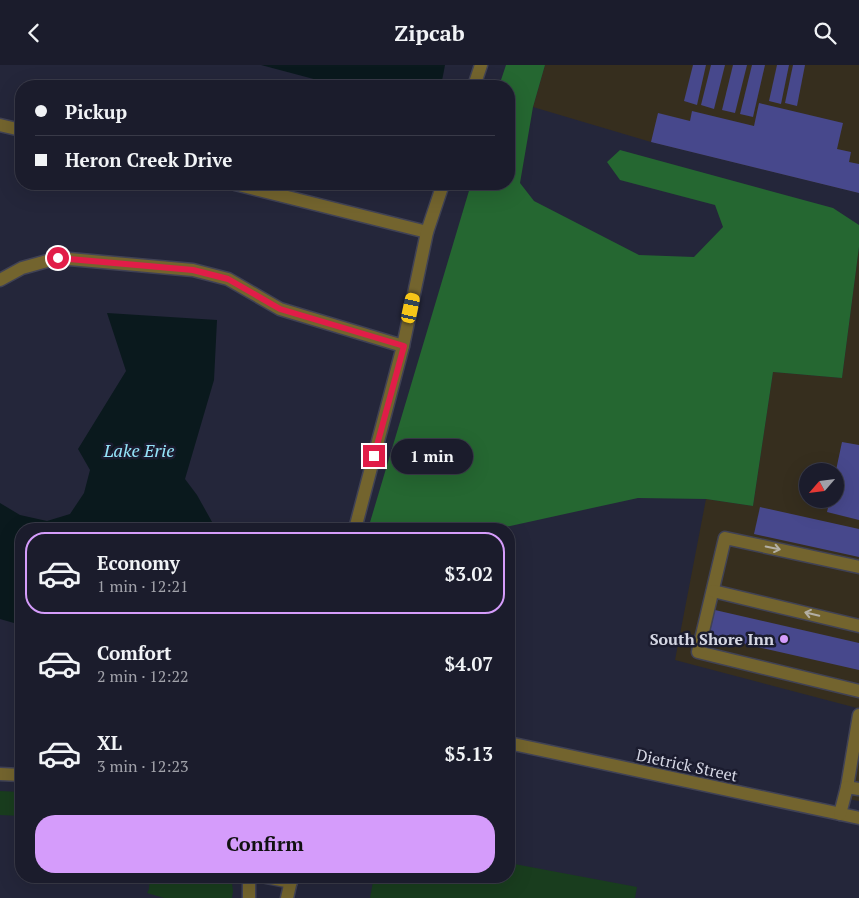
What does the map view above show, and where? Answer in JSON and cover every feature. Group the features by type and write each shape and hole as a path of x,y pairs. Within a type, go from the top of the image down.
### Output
{"street":[{"path":"476,80 481,65"},
{"path":"0,125 15,129"},
{"path":"259,190 427,232"},
{"path":"357,523 404,346 427,232 440,190"},
{"path":"0,279 22,268 58,258 193,270 228,279 280,309 404,346"},
{"path":"859,567 725,538 698,652 859,691"},
{"path":"713,591 859,626"},
{"path":"840,814 853,788 859,715"},
{"name":"Dietrick Street","path":"515,744 859,818"},
{"path":"0,774 15,775"},
{"path":"249,883 249,898"},
{"path":"287,898 291,883"}],"shaded area":[{"path":"545,65 859,65 859,193 651,142 533,107"},
{"path":"859,247 859,801 841,798 857,708 675,660 706,499 753,506 773,372 842,378"}],"green space":[{"path":"506,65 545,65 533,107 520,183 534,201 639,255 694,257 723,227 715,205 620,180 607,162 620,150 833,208 859,225 859,247 842,378 773,372 753,506 706,499 638,498 515,525 515,523 370,523 469,190 515,190 515,80 501,80"},
{"path":"0,791 15,792 15,816 0,815"},
{"path":"515,864 637,887 635,898 370,898 373,883 515,883"},
{"path":"149,883 232,883 233,891 232,898 164,898 147,893"}],"water":[{"path":"261,65 445,65 442,80 317,80"},
{"name":"Lake Erie","path":"107,313 217,320 214,380 185,479 197,495 213,523 15,523 15,623 0,619 0,503 20,515 47,521 70,514 84,493 90,470 78,449 126,371"}],"building":[{"path":"693,65 706,65 697,105 684,101"},
{"path":"711,65 725,65 714,109 701,105"},
{"path":"733,65 747,65 735,113 722,110"},
{"path":"752,65 765,65 753,117 740,114"},
{"path":"777,65 789,65 781,104 769,101"},
{"path":"793,65 805,65 797,106 785,103"},
{"path":"759,103 843,123 837,149 851,152 849,162 859,164 859,193 651,142 658,113 690,121 692,111 754,126"},
{"path":"842,442 859,445 859,520 827,512 828,508 844,508 844,463 838,463"},
{"path":"760,507 859,529 859,557 754,534"},
{"name":"South Shore Inn","path":"715,610 859,643 859,670 709,636"}],"place":[{"name":"South Shore Inn","path":"784,639"}],"route":[{"path":"58,258 193,270 228,279 280,309 404,346 374,456"}]}
